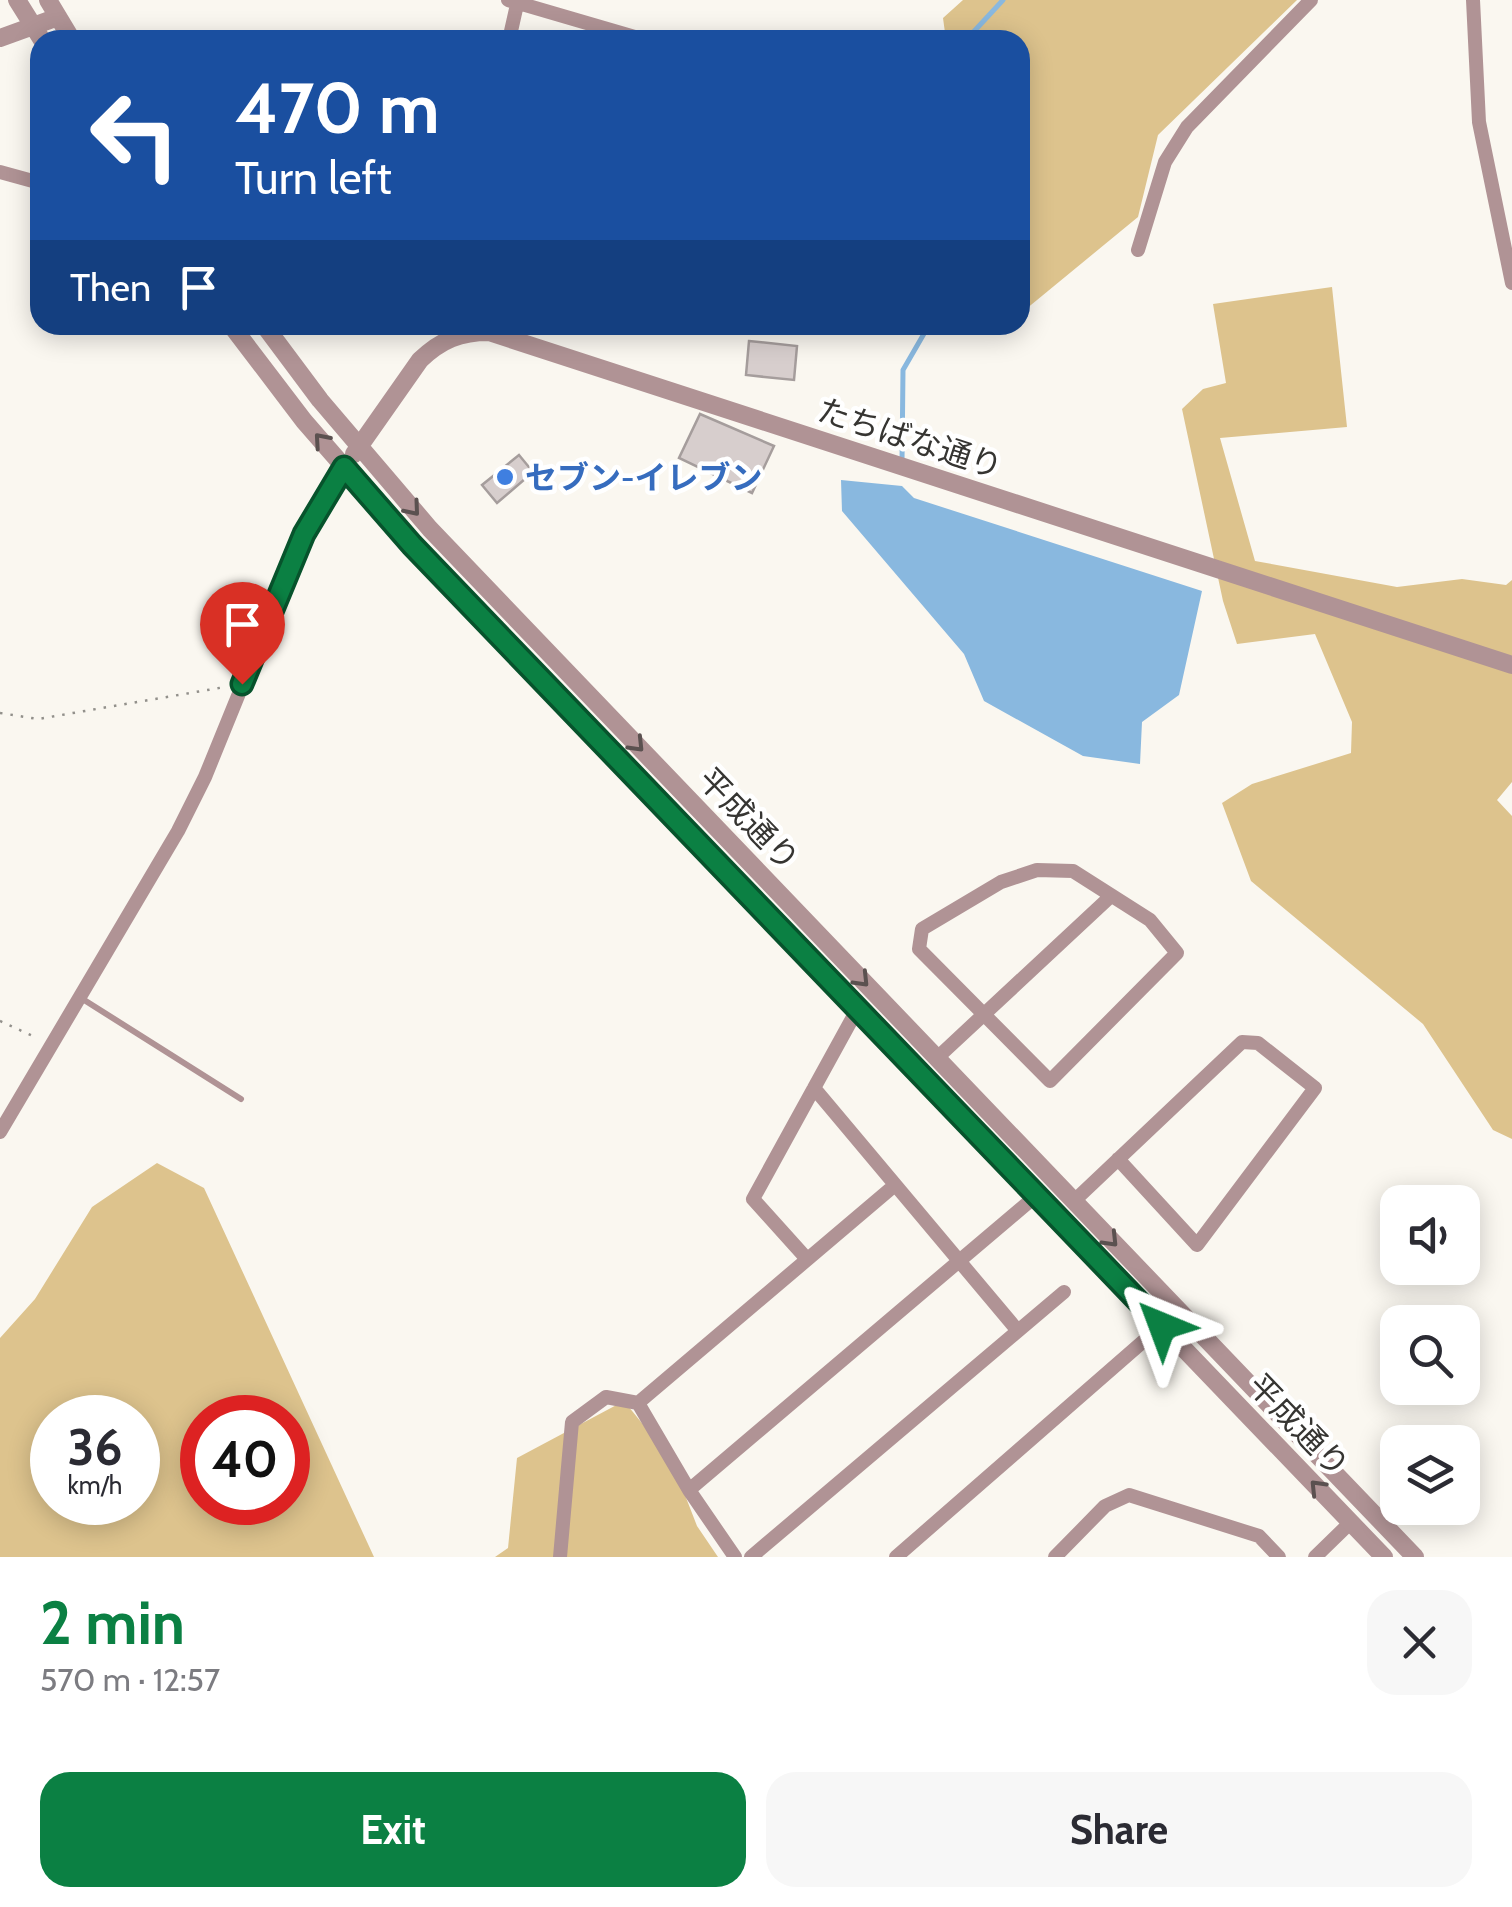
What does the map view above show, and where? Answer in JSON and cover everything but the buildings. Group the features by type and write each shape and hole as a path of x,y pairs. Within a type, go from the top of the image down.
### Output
{"street":[{"path":"17,0 35,30"},
{"path":"48,0 66,30"},
{"path":"1138,250 1165,162 1186,127 1311,0"},
{"path":"1474,0 1480,122 1512,283"},
{"path":"510,30 514,1 611,30"},
{"path":"41,30 58,18"},
{"path":"0,38 30,34"},
{"path":"0,172 30,180"},
{"name":"平成通り","path":"240,335 304,421 412,545 1384,1557"},
{"name":"平成通り","path":"272,335 430,529 1415,1557"},
{"name":"たちばな通り","path":"344,467 420,360 443,335"},
{"name":"たちばな通り","path":"499,335 1512,665"},
{"path":"0,1132 192,804 304,534 344,467"},
{"path":"1037,870 1073,871 1150,920 1177,952 1050,1081 984,1013 920,949 922,929 1001,882 1037,870"},
{"path":"936,1058 1111,896"},
{"path":"807,1259 753,1198 858,1008"},
{"path":"1074,1201 1242,1042 1258,1043 1314,1088 1197,1246 1118,1160"},
{"path":"814,1088 1018,1331"},
{"path":"638,1404 895,1186"},
{"path":"689,1490 1037,1195"},
{"path":"752,1557 1064,1292"},
{"path":"896,1557 1162,1326"},
{"path":"560,1557 572,1422 606,1397 638,1404 735,1557"},
{"path":"1055,1557 1105,1506 1129,1496 1259,1536 1279,1557"},
{"path":"1315,1557 1351,1522"}],"lane":[{"path":"80,998 242,1100"}],"path":[{"path":"0,713 38,719 242,684"},
{"path":"0,1021 52,1044"}],"shaded area":[{"path":"963,0 1297,0 1158,135 1138,217 1030,306 1030,30 945,30 943,18"},
{"path":"1332,287 1347,427 1220,438 1255,561 1397,587 1462,579 1506,585 1512,580 1512,782 1497,800 1512,816 1512,1139 1493,1130 1423,1024 1251,881 1222,803 1252,784 1351,753 1352,722 1315,634 1237,644 1223,601 1182,409 1203,389 1226,383 1213,304"},
{"path":"157,1163 204,1188 299,1395 180,1395 180,1525 310,1525 310,1418 374,1557 0,1557 0,1338 35,1299 92,1207"},
{"path":"624,1401 671,1459 697,1526 718,1557 495,1557 508,1548 517,1458"}],"water":[{"path":"841,480 902,486 914,498 1202,591 1179,695 1142,722 1140,764 1083,756 984,701 964,654 842,511"}],"waterway":[{"path":"975,30 1003,0"},
{"path":"902,461 903,370 923,335"}],"place":[{"name":"セブン-イレブン","path":"505,477"}],"route":[{"path":"242,684 304,534 344,467 412,545 1162,1326"}]}
